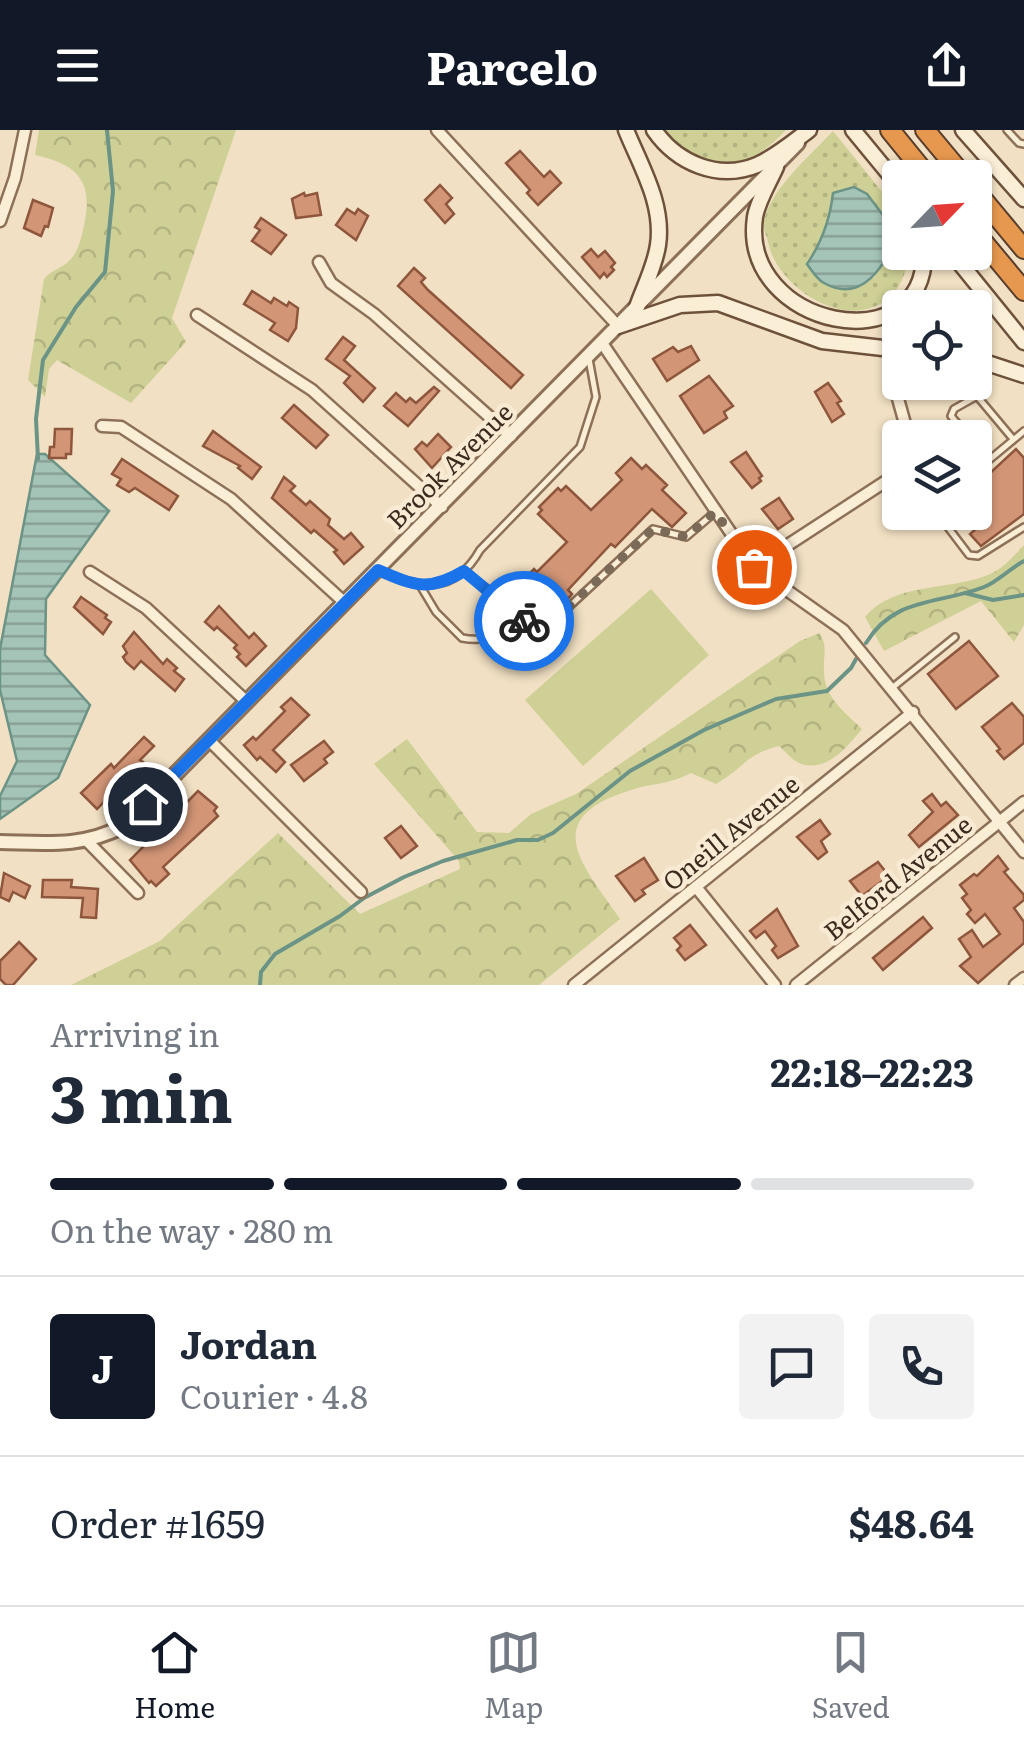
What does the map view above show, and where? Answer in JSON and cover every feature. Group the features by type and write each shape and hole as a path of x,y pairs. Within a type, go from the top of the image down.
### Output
{"highway":[{"path":"890,130 914,160"},
{"path":"925,130 949,160"},
{"path":"992,210 1024,249"},
{"path":"992,252 1024,290"}],"main road":[{"path":"626,130 658,219 657,249 637,307"},
{"path":"654,130 682,158 705,168 729,171 764,162 810,130"},
{"path":"853,130 882,165"},
{"path":"964,131 1024,199"},
{"path":"776,167 757,210 756,239 773,282 805,310 846,322 869,320 908,299 918,287 921,270"},
{"path":"966,270 1024,342"},
{"path":"618,326 680,304 718,303 822,341 882,348"},
{"path":"992,364 1024,374"}],"street":[{"path":"0,220 15,178 25,130"},
{"path":"437,130 618,326"},
{"name":"Brook Avenue","path":"0,842 88,842 124,826 810,130"},
{"path":"1007,180 1024,182"},
{"path":"318,262 331,283 374,314 512,436"},
{"path":"198,315 312,390 442,507"},
{"path":"602,343 754,567 843,630 1024,852"},
{"path":"102,426 121,427 231,499 345,603"},
{"path":"754,567 882,484"},
{"path":"90,572 146,608 247,702"},
{"name":"Oneill Avenue","path":"574,985 913,712"},
{"path":"209,740 361,892"},
{"name":"Belford Avenue","path":"796,985 1024,802"},
{"path":"88,842 138,893"},
{"path":"696,888 775,985"},
{"path":"1016,985 1024,978"}],"lane":[{"path":"1007,130 1019,144 1024,144"},
{"path":"378,570 420,586 440,585 464,571 580,447 596,396 588,356"},
{"path":"955,420 954,409 977,396 1013,439"},
{"path":"992,457 1024,431"},
{"path":"464,571 525,622 548,626 653,529 686,537 715,512"},
{"path":"950,530 969,555 978,556 1024,527"},
{"path":"420,586 436,612 462,638 489,639 520,617"},
{"path":"892,688 955,638"}],"green space":[{"path":"39,130 236,130 172,318 186,342 131,403 57,360 49,369 45,397 28,380 44,279 75,254 86,210 84,186 79,177 62,164 35,155"},
{"path":"661,130 786,130 754,156 724,164 693,156"},
{"path":"833,131 882,192 882,214 867,193 834,193 830,219 818,248 874,278 882,264 882,270 905,270 896,290 882,290 882,302 876,306 858,311 820,302 803,292 776,263 764,223 773,199"},
{"path":"1024,545 1024,625 1014,642 981,601 884,651 865,617 877,606 906,593 988,575"},
{"path":"651,589 709,655 583,766 525,700"},
{"path":"820,633 828,689 862,729 835,757 818,765 799,763 779,746 752,757 716,784 691,773 631,790 602,802 584,815 576,829 576,845 582,862 620,919 539,985 71,985 160,941 278,833 360,914 460,869 459,861 374,764 407,739 477,832 509,833 531,814 576,794 800,641"}],"shaded area":[{"path":"854,187 867,194 882,214 882,264 871,278 850,289 822,282 807,264 824,230 833,193"},
{"path":"37,454 45,454 109,511 46,599 45,655 90,705 58,778 0,819 0,796 17,761 0,690 0,649"}],"building":[{"path":"520,151 544,177 550,171 561,183 538,205 506,163"},
{"path":"440,185 452,198 446,204 454,214 445,223 425,200"},
{"path":"304,193 317,193 321,215 296,218 292,199"},
{"path":"33,200 53,208 41,236 24,228"},
{"path":"347,209 355,214 358,209 368,216 356,240 336,225"},
{"path":"261,218 286,235 271,254 252,241 260,230 255,227"},
{"path":"591,249 598,257 605,251 615,263 607,277 604,273 600,278 582,257"},
{"path":"414,268 425,278 421,282 428,290 523,375 511,388 398,286"},
{"path":"252,291 271,303 274,298 298,308 296,328 288,341 270,330 275,323 244,304"},
{"path":"343,337 355,346 344,360 375,388 363,402 344,383 350,376 326,359"},
{"path":"691,346 699,360 667,381 653,359 673,347 678,352"},
{"path":"709,376 733,406 724,412 727,418 704,433 680,396"},
{"path":"828,383 841,401 837,403 844,414 832,422 815,392"},
{"path":"434,387 439,391 408,426 384,406 396,393 406,402 410,398 416,403"},
{"path":"294,405 328,435 316,448 282,418"},
{"path":"55,429 72,429 71,454 66,454 66,458 49,458"},
{"path":"213,431 261,467 252,479 240,466 203,446"},
{"path":"438,434 451,447 432,468 415,449 422,442 427,446"},
{"path":"1016,449 1024,458 1024,514 981,546 970,534 975,530 992,530 992,471"},
{"path":"746,452 762,476 752,488 731,462"},
{"path":"631,458 642,469 646,465 667,485 662,490 686,513 672,527 652,509 615,547 611,544 595,561 568,590 572,594 565,602 548,615 544,611 541,614 518,591 519,584 567,542 538,514 542,510 539,507 558,488 561,491 566,486 591,510 622,480 616,473"},
{"path":"122,459 178,496 169,510 135,488 129,492 117,485 121,479 112,474"},
{"path":"284,477 295,486 290,491 306,505 310,501 330,519 328,525 344,539 351,533 363,547 344,564 334,552 337,550 272,498"},
{"path":"779,498 793,519 778,529 762,509"},
{"path":"81,597 107,615 105,618 111,622 103,634 74,607"},
{"path":"219,606 249,638 254,633 266,646 246,666 237,657 237,645 205,622"},
{"path":"134,632 163,664 167,659 177,668 174,671 184,679 175,691 141,661 134,669 126,662 123,646"},
{"path":"969,641 998,676 956,709 928,674"},
{"path":"291,698 309,715 273,750 285,762 276,772 260,757 257,760 244,745 253,737 256,740 285,711 281,707"},
{"path":"1012,703 1024,717 1024,743 1004,759 982,727"},
{"path":"144,737 154,746 97,809 81,793 111,764 114,768"},
{"path":"324,741 333,752 324,759 327,763 304,781 291,765"},
{"path":"198,791 217,807 214,811 218,816 163,867 169,874 156,886 149,883 130,860"},
{"path":"932,794 941,806 946,802 958,815 919,847 909,835 933,812 923,801"},
{"path":"820,820 830,834 821,841 827,852 818,859 797,837"},
{"path":"401,826 417,846 401,858 385,838"},
{"path":"998,856 1008,869 1004,872 1024,895 1024,900 1014,908 1024,922 1024,943 978,983 960,966 971,957 959,939 972,930 983,947 1000,934 985,914 975,923 967,914 971,910 962,898 967,894 960,885 974,874 977,876"},
{"path":"644,858 658,880 642,890 645,894 635,901 616,876"},
{"path":"878,862 889,876 862,896 850,881"},
{"path":"4,873 30,886 25,898 13,892 9,901 0,897"},
{"path":"43,880 72,880 71,887 98,889 96,918 81,917 83,898 42,897"},
{"path":"777,909 798,946 778,958 772,950 776,946 765,931 756,938 750,931"},
{"path":"923,917 932,928 883,970 873,958"},
{"path":"690,925 706,945 685,960 674,938"},
{"path":"19,942 36,959 13,985 6,985 0,979 0,961"}],"waterway":[{"path":"38,459 36,419 43,360 76,307 105,272 113,191 107,130"},
{"path":"866,643 890,617 904,609 984,587 1024,561"},
{"path":"965,593 993,600 1024,595"},
{"path":"260,985 261,972 275,954 364,898 443,861 517,840 538,840 553,833 630,771 704,730 776,699 827,691 856,659"}],"way so far":[{"path":"524,621 548,626 653,529 686,537 715,512 754,567"}],"route":[{"path":"145,804 378,570 420,586 440,585 464,571 524,621"}]}
